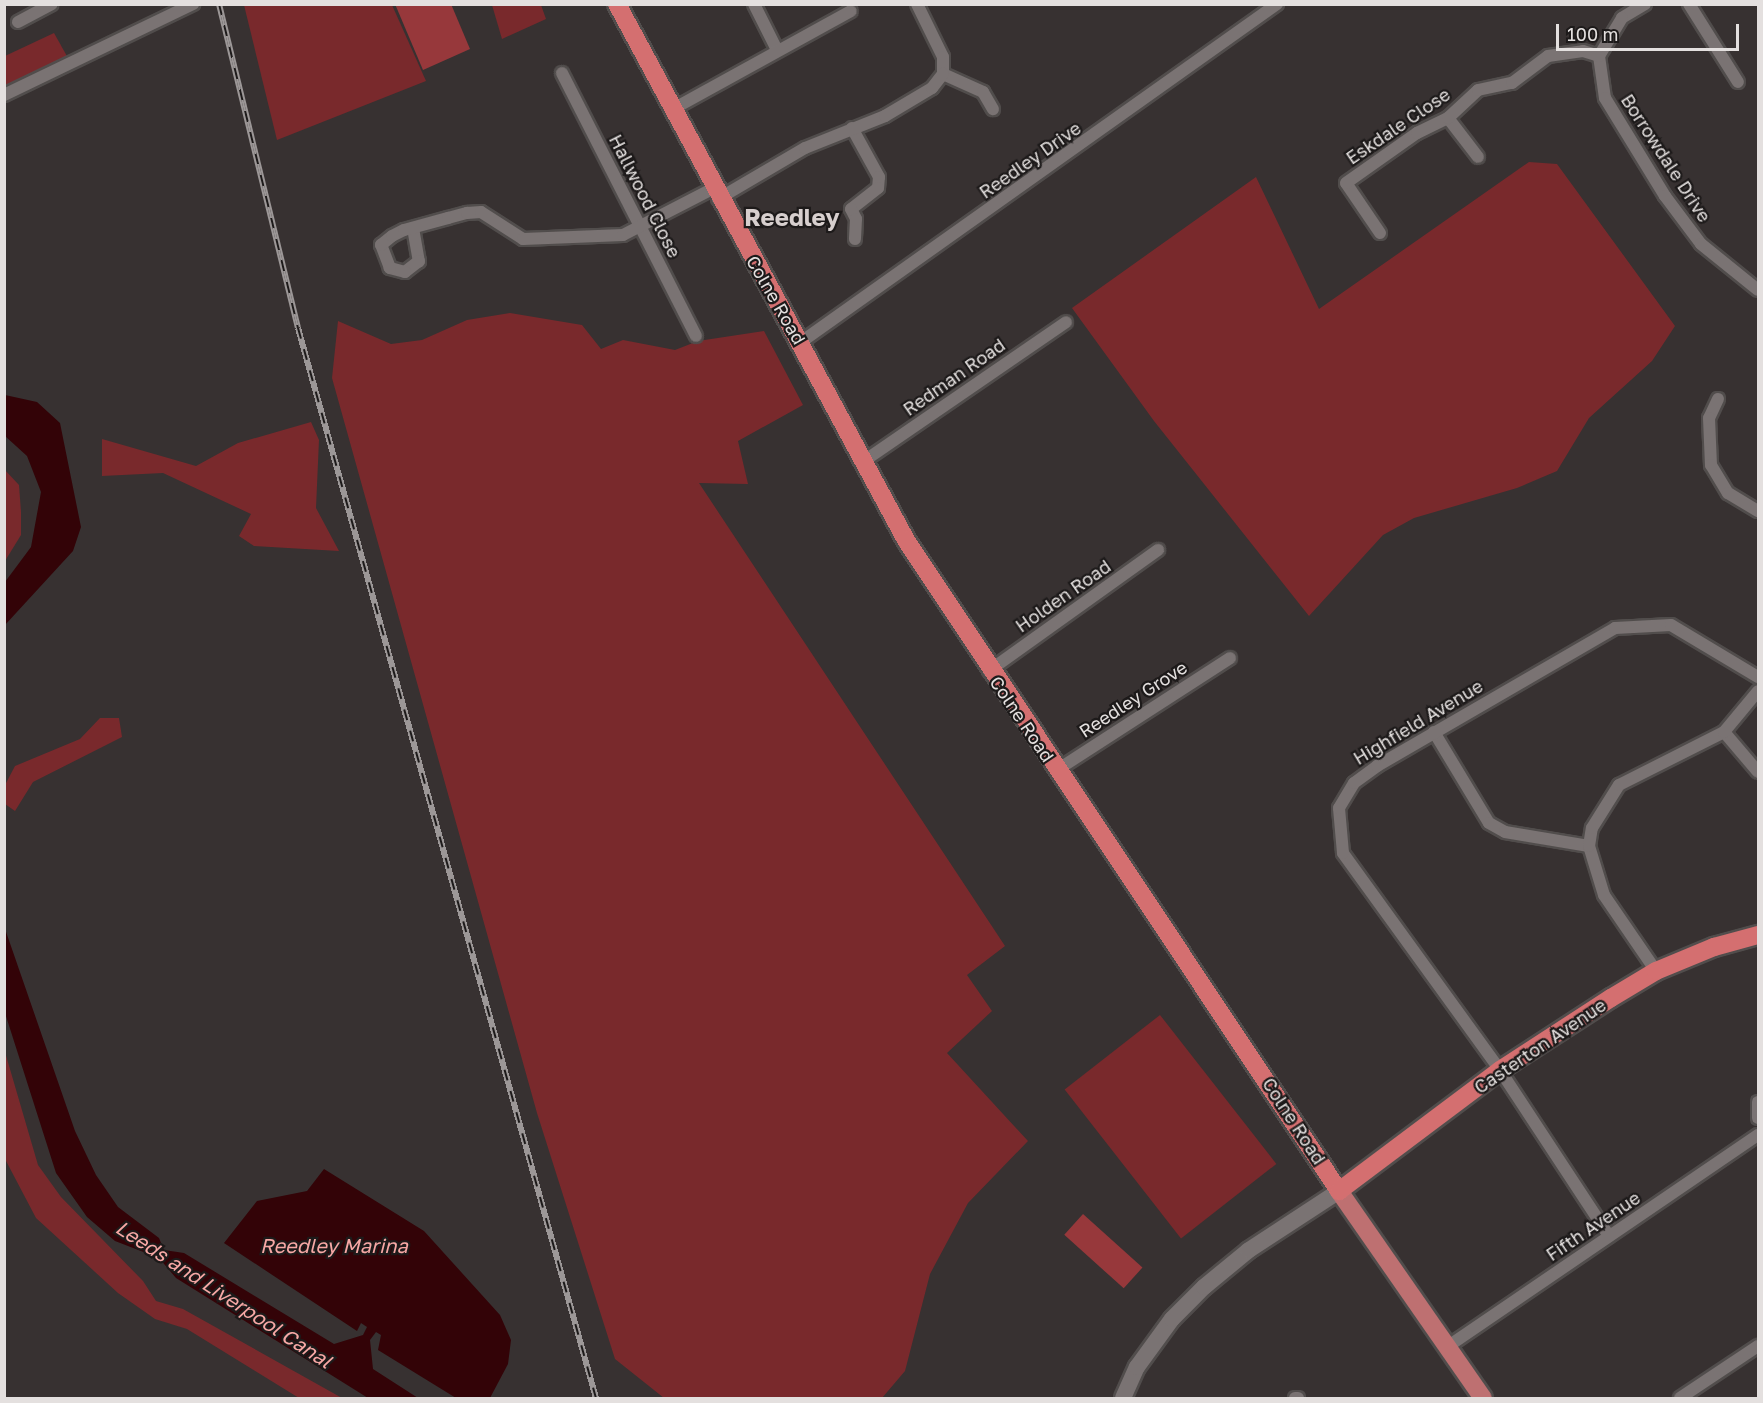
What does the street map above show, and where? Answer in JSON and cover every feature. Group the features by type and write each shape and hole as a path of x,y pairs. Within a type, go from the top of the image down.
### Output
{"highway":[{"name":"Colne Road","path":"617,4 715,194 801,342 906,540 989,671 1339,1191"},
{"name":"Casterton Avenue","path":"1339,1191 1500,1070 1656,971 1714,947 1758,935"}],"main road":[{"name":"Colne Road","path":"1339,1191 1483,1398"}],"street":[{"path":"18,22 52,4"},
{"path":"754,4 777,50"},
{"path":"412,228 481,212 523,239 623,235 715,194 805,148 885,116 932,88 943,74 943,57 917,4"},
{"name":"Reedley Drive","path":"801,342 1277,4"},
{"path":"1599,56 1622,18 1645,4"},
{"path":"1689,4 1738,82"},
{"path":"4,95 192,5"},
{"path":"671,110 851,11"},
{"name":"Eskdale Close","path":"1380,233 1346,183 1417,133 1448,118 1478,90 1512,83 1548,56 1583,51 1599,56"},
{"name":"Borrowdale Drive","path":"1599,56 1605,98 1665,196 1701,244 1758,290"},
{"name":"Hallwood Close","path":"562,73 696,336"},
{"path":"943,74 983,92 993,108"},
{"path":"1448,118 1478,157"},
{"path":"852,128 879,177 878,188 850,209 856,219 855,239"},
{"name":"Redman Road","path":"864,461 1066,322"},
{"path":"1718,399 1709,418 1711,465 1728,493 1758,511"},
{"name":"Holden Road","path":"989,671 1158,550"},
{"name":"Highfield Avenue","path":"1610,1236 1500,1070 1343,853 1339,808 1354,783 1434,732 1616,628 1640,623 1671,625 1758,677"},
{"name":"Reedley Grove","path":"1056,770 1230,658"},
{"path":"1656,971 1604,895 1589,846 1601,807 1618,785 1724,732 1758,691"},
{"path":"1434,732 1489,823 1505,832 1589,846"},
{"path":"1724,732 1758,772"},
{"path":"1758,1102 1758,1118"},
{"name":"Fifth Avenue","path":"1447,1347 1758,1135"},
{"path":"1123,1398 1137,1367 1172,1318 1204,1287 1249,1250 1339,1191"},
{"path":"1680,1398 1758,1346"}],"shaded area":[{"path":"244,5 392,5 426,81 277,140"},
{"path":"492,5 541,5 546,19 502,39"},
{"path":"54,33 68,58 5,91 5,56"},
{"path":"1529,162 1557,164 1675,326 1652,361 1589,418 1557,471 1517,488 1414,518 1383,535 1309,616 1154,421 1072,308 1256,177 1319,309"},
{"path":"510,313 582,325 601,349 623,340 675,350 698,341 764,331 803,405 738,441 748,484 699,483 1005,946 967,975 992,1011 947,1053 1028,1141 968,1203 930,1274 905,1371 882,1398 664,1398 615,1359 537,1113 332,378 338,321 391,344 422,340 467,320"},
{"path":"311,422 319,440 316,508 339,551 254,546 239,536 251,514 163,473 102,476 102,439 196,466 238,443"},
{"path":"4,469 19,485 21,512 21,535 5,561"},
{"path":"100,718 119,718 122,737 33,782 15,811 5,804 5,785 15,766 80,739"},
{"path":"1160,1015 1276,1164 1181,1238 1065,1089"},
{"path":"5,1052 38,1165 61,1197 143,1281 156,1301 183,1309 342,1398 299,1398 187,1329 155,1319 118,1293 36,1218 5,1159"}],"water":[{"path":"5,395 37,402 60,423 81,527 73,551 5,625 5,582 31,547 41,492 27,456 5,436"},
{"name":"Reedley Marina","path":"4,926 75,1131 96,1175 118,1207 159,1238 164,1250 184,1253 334,1344 363,1335 367,1327 361,1323 357,1331 224,1243 257,1201 307,1191 324,1169 424,1231 500,1315 511,1340 508,1364 490,1398 456,1398 378,1350 381,1335 376,1332 370,1340 373,1369 418,1398 368,1398 176,1278 159,1258 115,1241 87,1217 56,1173 5,1013"}],"building":[{"path":"395,4 451,4 470,49 423,70"},
{"path":"1083,1214 1142,1268 1124,1288 1064,1235"}],"railway":[{"path":"219,4 298,328 596,1398"}],"district":[{"name":"Reedley","path":"792,217"}],"water label":[{"name":"Leeds and Liverpool Canal","path":"224,1294"}]}
